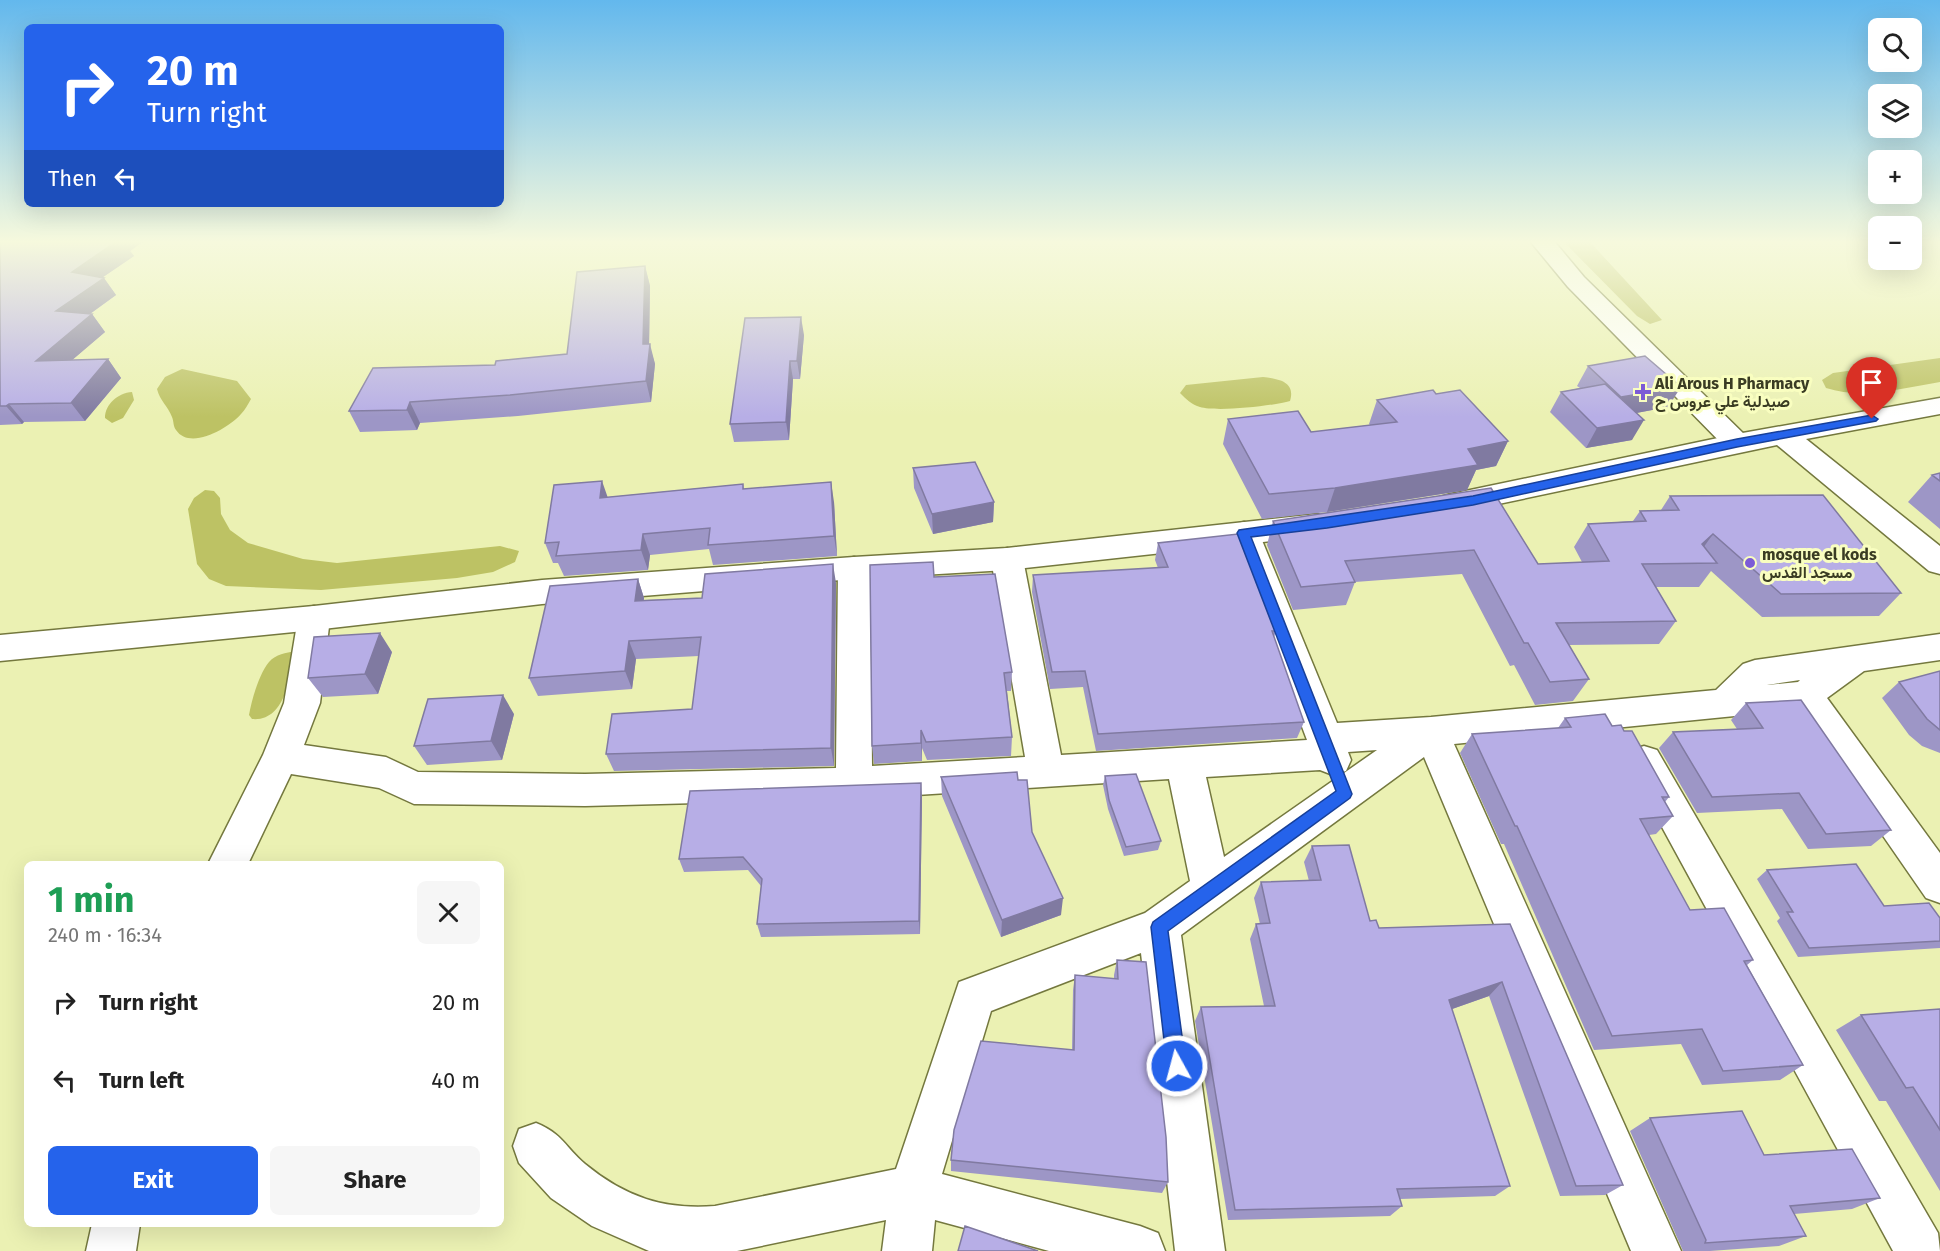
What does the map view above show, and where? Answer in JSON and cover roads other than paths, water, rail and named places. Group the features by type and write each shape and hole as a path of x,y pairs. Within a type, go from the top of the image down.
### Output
{"street":[{"path":"1593,299 1737,443"},
{"path":"1426,508 1473,501 1737,443 1940,406"},
{"path":"1782,435 1940,563"},
{"path":"0,648 314,618 542,592 854,568 1007,559 1348,520"},
{"path":"1244,533 1328,746 1344,794"},
{"path":"1007,559 1046,771"},
{"path":"854,568 854,783"},
{"path":"229,861 281,757 302,703 314,618"},
{"path":"1724,704 1755,673 1940,647"},
{"path":"281,757 386,773 414,788 585,790 854,783 1184,763 1431,732 1805,695 1856,659"},
{"path":"1805,695 1940,885"},
{"path":"1619,715 1920,1251"},
{"path":"907,1251 913,1190 974,997 1159,927 1431,732"},
{"path":"1431,732 1656,1251"},
{"path":"1184,763 1212,891"},
{"path":"1159,927 1200,1251"},
{"path":"536,1146 568,1181 609,1209 649,1226 686,1233 715,1231 913,1190 1140,1251"},
{"path":"111,1251 115,1227"}],"place":[{"name":"Ali Arous H Pharmacy صيدلية علي عروس ح","path":"1643,392"},
{"name":"mosque el kods مسجد القدس","path":"1750,563"}]}
